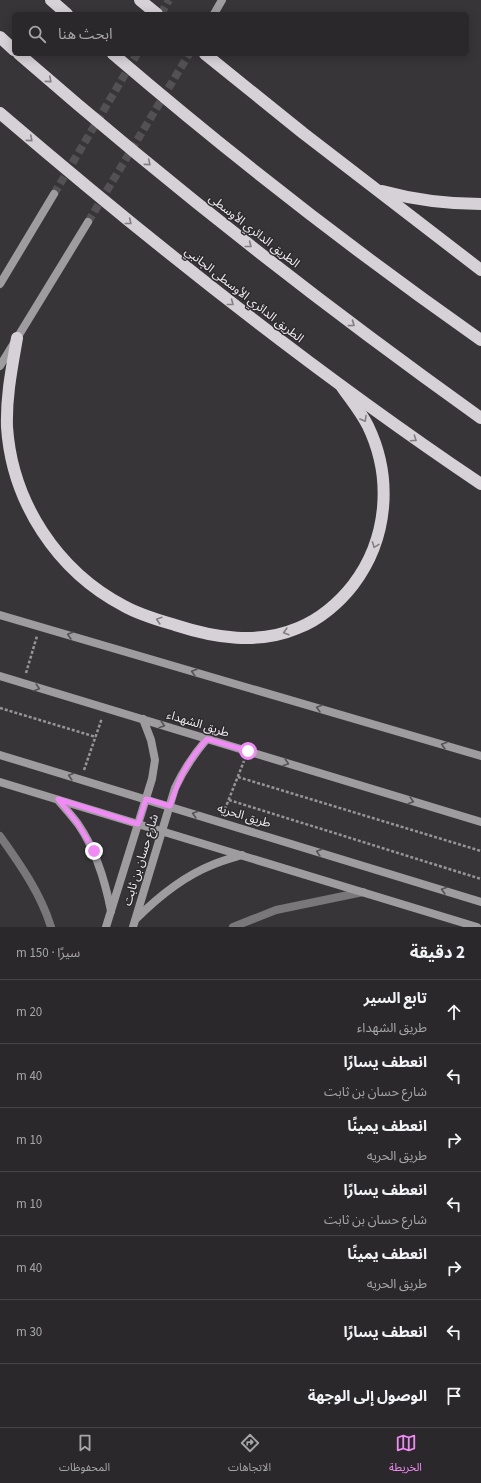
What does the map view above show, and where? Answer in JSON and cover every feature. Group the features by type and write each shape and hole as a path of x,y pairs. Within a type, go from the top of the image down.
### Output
{"highway":[{"path":"51,0 65,12"},
{"path":"140,0 155,12"},
{"path":"0,37 12,48"},
{"name":"الطريق الدائري الأوسطى","path":"21,56 158,172 268,260 355,327 481,418"},
{"path":"116,56 268,180 385,270 481,340"},
{"path":"208,56 376,190 481,270"},
{"name":"الطريق الدائري الأوسطى الجانبي","path":"0,113 174,258 272,335 390,422 481,484"},
{"path":"376,190 428,202 481,204"},
{"path":"17,338 9,382 7,405 10,449 22,492 31,513 42,532 70,567 105,595 144,616 213,636 235,638 279,634 298,628 316,619 348,592 371,557 378,537 382,517 384,496 383,475 376,448 368,426 342,387"}],"street":[{"path":"215,12 222,0"},
{"path":"0,284 54,194"},
{"path":"0,366 88,222"},
{"path":"0,615 481,756"},
{"name":"طريق الشهداء","path":"0,676 481,822"},
{"name":"شارع حسان بن ثابت","path":"106,927 152,779 154,760 151,740 143,719"},
{"name":"شارع حسان بن ثابت","path":"134,923 170,806 183,770 207,739"},
{"name":"طريق الحريه","path":"0,755 481,902"},
{"path":"0,782 477,927"},
{"path":"58,799 78,824 94,851 105,881 111,912"},
{"path":"0,836 17,860 35,890 51,927"},
{"path":"134,923 158,898 184,879 212,865 242,855"},
{"path":"233,927 276,910 363,892"}],"path":[{"path":"23,683 40,626"},
{"path":"0,708 96,737"},
{"path":"80,779 106,708"},
{"path":"220,822 248,751"},
{"path":"238,777 481,851"},
{"path":"229,800 481,879"}],"tunnel":[{"path":"162,12 169,0"},
{"path":"54,194 136,56"},
{"path":"88,222 188,56"}],"route":[{"path":"94,851 78,824 58,799 138,824 146,799 170,806 183,770 207,739 248,751"}]}
